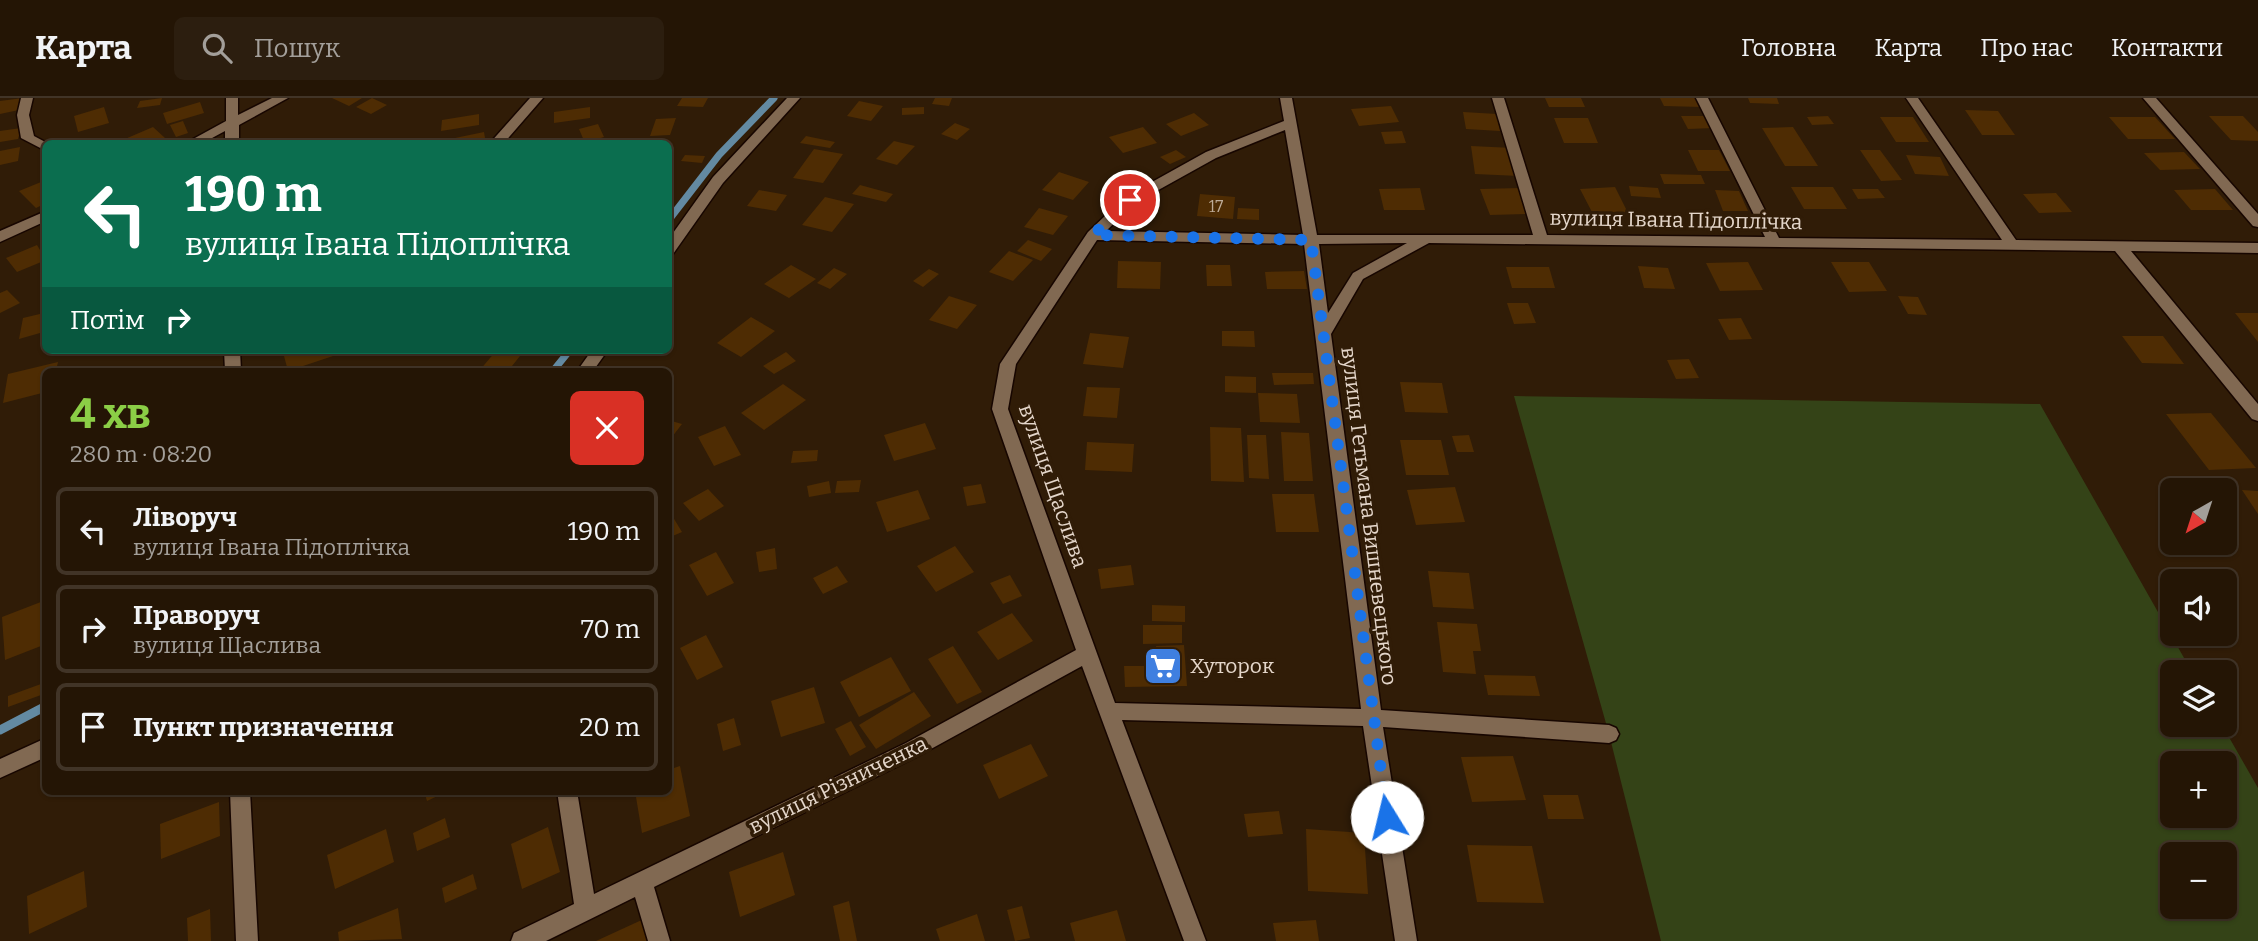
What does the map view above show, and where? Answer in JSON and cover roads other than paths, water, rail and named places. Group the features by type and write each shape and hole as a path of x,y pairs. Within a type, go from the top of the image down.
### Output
{"street":[{"path":"27,98 23,115 28,138 42,145"},
{"path":"232,98 232,140"},
{"path":"198,140 282,98"},
{"path":"499,140 537,98"},
{"path":"672,245 718,180 794,98"},
{"name":"вулиця Гетьмана Вишневецького","path":"1286,98 1311,240 1372,718 1406,941"},
{"path":"1498,98 1541,239"},
{"path":"1702,98 1774,242"},
{"path":"1912,98 2012,245"},
{"path":"2149,98 2258,223"},
{"name":"вулиця Щаслива","path":"1195,941 1087,654 999,409 1008,363 1093,235 1130,200 1211,155 1291,123"},
{"path":"0,237 42,217"},
{"name":"вулиця Івана Підоплічка","path":"1093,235 1311,240 1428,238 2258,248"},
{"path":"1322,336 1358,276 1428,238"},
{"path":"2119,246 2258,415"},
{"name":"вулиця Різниченка","path":"522,941 913,749 1087,654"},
{"path":"1108,711 1372,718 1609,734"},
{"path":"0,769 42,749"},
{"path":"240,795 247,941"},
{"path":"568,795 586,909"},
{"path":"641,881 659,941"}],"waterway":[{"path":"672,216 719,155 774,98"},
{"path":"555,368 567,354"},
{"path":"0,730 42,708"}],"place":[{"name":"Хуторок","path":"1163,666"}]}
